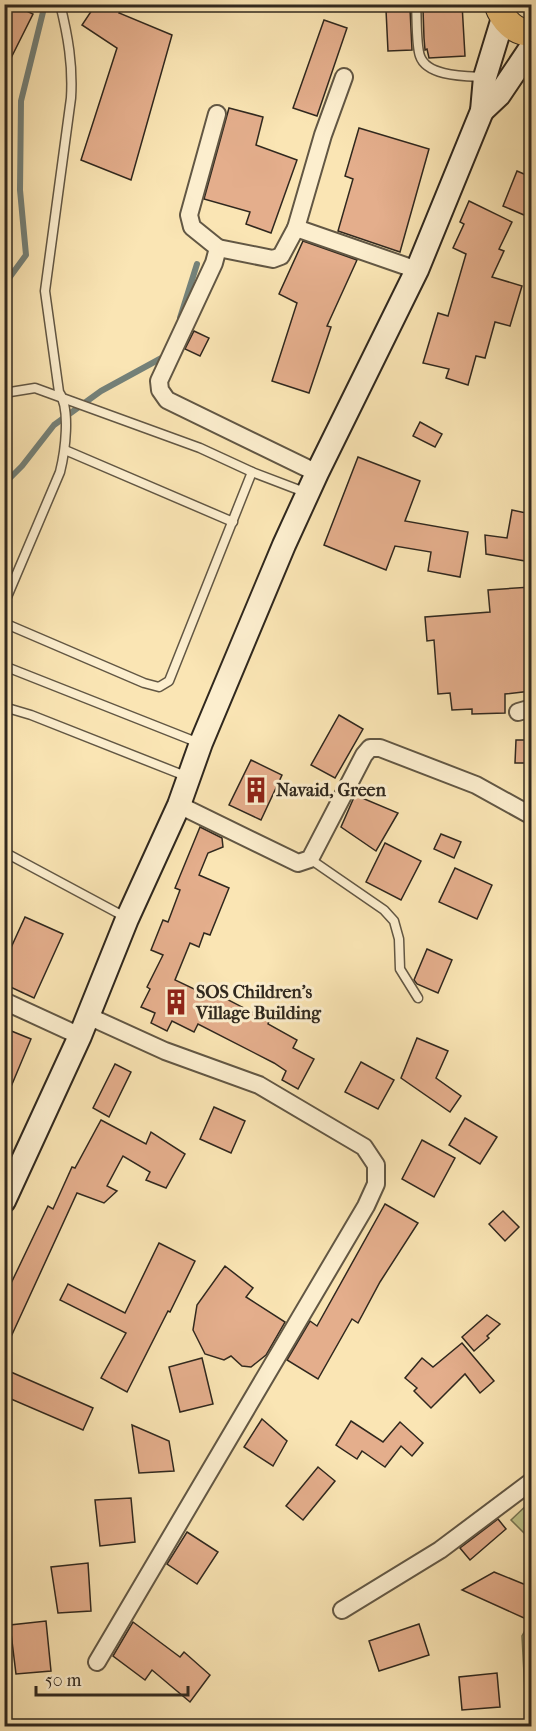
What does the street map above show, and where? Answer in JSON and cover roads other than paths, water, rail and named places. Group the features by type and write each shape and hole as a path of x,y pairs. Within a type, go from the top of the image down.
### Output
{"main road":[{"path":"4,1201 84,1026 127,918 179,805 201,744 312,483 417,270 482,111 485,77 500,11"},
{"path":"500,11 513,28 531,33"},
{"path":"482,111 499,95 531,46"}],"street":[{"path":"217,114 189,215 192,227 218,248 273,259 281,256 296,228 323,135 344,77"},
{"path":"296,228 417,270"},
{"path":"218,248 214,263 159,381 159,390 167,399 312,483"},
{"path":"179,805 298,863 310,860 364,755 370,748 380,748 476,785 531,816"},
{"path":"4,1001 165,1051 259,1085 364,1147 376,1165 376,1184 360,1216 97,1662"},
{"path":"342,1610 440,1550 531,1481"}],"lane":[{"path":"4,604 60,472 65,450 64,399 59,392 45,291 71,98 72,72 69,43 60,4"},
{"path":"416,4 420,57 426,66 450,75 485,77"},
{"path":"4,393 35,388 200,448 252,472 312,483"},
{"path":"65,450 233,522"},
{"path":"4,623 144,683 159,687 169,681 252,472"},
{"path":"4,666 201,744"},
{"path":"4,707 31,715 188,777"},
{"path":"4,852 127,918"},
{"path":"310,860 384,910 394,921 399,939 400,969 418,998"}],"waterway":[{"path":"4,285 26,255 20,190 21,101 45,4"},
{"path":"180,318 197,264"},
{"path":"4,484 22,466 54,425 101,391 167,355"}],"place":[{"name":"Navaid, Green","path":"256,790"},
{"name":"SOS Children's Village Building","path":"176,1002"}]}
